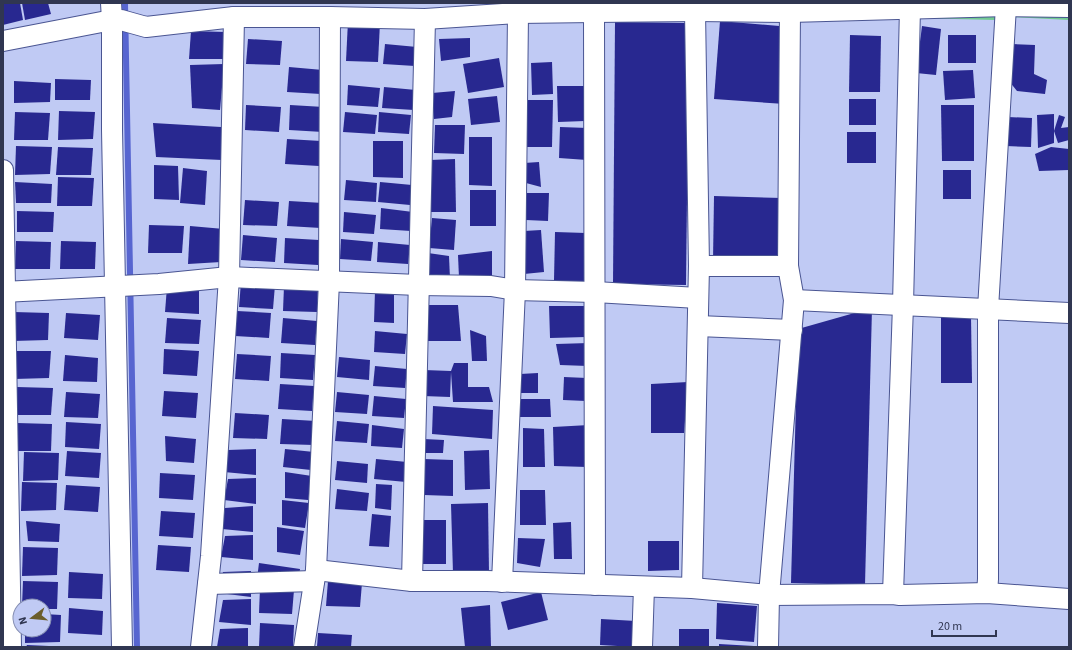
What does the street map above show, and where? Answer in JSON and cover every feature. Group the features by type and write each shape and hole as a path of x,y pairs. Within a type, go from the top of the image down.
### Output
{"street":[{"path":"3,41 115,14 146,27 234,17 425,19 518,13 695,11 790,12 1006,6 1069,7"},
{"path":"987,593 988,309 1006,6"},
{"path":"893,594 903,305 910,8"},
{"path":"692,588 698,298 700,266 695,11"},
{"path":"594,12 595,585"},
{"path":"768,647 769,596 794,300 788,266 790,12"},
{"path":"502,582 515,290 518,13"},
{"path":"115,14 112,122 119,286 122,647"},
{"path":"201,647 211,556 228,277 234,17"},
{"path":"304,647 315,575 329,281 330,17"},
{"path":"412,581 425,19"},
{"path":"3,170 11,647"},
{"path":"700,266 788,266"},
{"path":"4,292 159,284 228,277 418,285 491,286 515,290 594,292 698,298"},
{"path":"794,300 1069,313"},
{"path":"698,326 792,330"},
{"path":"208,584 315,575 412,581 502,582 692,588 769,596 987,593 1069,599"},
{"path":"642,647 644,587"}],"green space":[{"path":"1009,8 1069,11 1069,20 1009,17"},
{"path":"995,9 995,20 914,18"}],"building":[{"path":"3,3 20,3 23,20 3,25"},
{"path":"22,3 48,3 51,14 25,20"},
{"path":"348,21 380,23 378,62 346,61"},
{"path":"720,21 791,27 785,104 714,99"},
{"path":"615,22 689,23 686,285 613,284"},
{"path":"922,26 941,29 936,75 916,73"},
{"path":"191,31 226,32 224,59 189,59"},
{"path":"850,35 881,36 880,92 849,92"},
{"path":"948,35 976,35 976,63 948,63"},
{"path":"470,38 470,57 441,61 439,39"},
{"path":"248,39 282,41 280,65 246,64"},
{"path":"385,44 417,47 415,66 383,64"},
{"path":"1011,44 1035,45 1034,74 1047,80 1045,94 1017,91 1009,81"},
{"path":"499,58 504,87 468,93 463,64"},
{"path":"552,62 553,94 532,95 531,63"},
{"path":"224,64 220,110 192,108 190,65"},
{"path":"289,67 323,70 321,94 287,92"},
{"path":"973,70 975,98 945,100 943,71"},
{"path":"55,79 91,80 90,100 55,100"},
{"path":"14,81 51,83 50,102 14,103"},
{"path":"348,85 380,88 378,107 347,105"},
{"path":"557,86 584,86 585,121 558,122"},
{"path":"384,87 416,90 414,110 382,108"},
{"path":"455,91 452,117 434,119 432,93"},
{"path":"497,96 500,122 471,125 468,99"},
{"path":"849,99 876,99 876,125 849,125"},
{"path":"526,100 553,100 552,147 526,147"},
{"path":"246,105 281,107 279,132 245,130"},
{"path":"290,105 324,107 323,132 289,130"},
{"path":"941,105 974,105 974,161 942,161"},
{"path":"59,111 95,112 93,139 58,140"},
{"path":"15,112 50,113 48,140 14,140"},
{"path":"345,112 377,115 375,134 343,132"},
{"path":"379,112 411,115 409,134 378,132"},
{"path":"1054,114 1054,143 1038,148 1037,115"},
{"path":"1059,115 1065,117 1061,128 1069,127 1069,140 1058,143 1054,131"},
{"path":"1008,117 1032,118 1031,147 1006,146"},
{"path":"153,123 221,127 222,160 156,157"},
{"path":"435,125 465,125 464,154 434,153"},
{"path":"560,127 588,128 587,160 559,158"},
{"path":"847,132 876,132 876,163 847,163"},
{"path":"469,137 492,137 492,186 469,185"},
{"path":"287,139 321,141 319,166 285,164"},
{"path":"373,141 403,141 403,178 373,177"},
{"path":"16,146 52,147 50,174 15,175"},
{"path":"58,147 93,148 91,175 56,175"},
{"path":"1051,147 1069,149 1069,170 1039,171 1035,154"},
{"path":"455,159 456,212 430,212 430,160"},
{"path":"539,162 541,187 526,183 524,163"},
{"path":"154,165 178,166 179,200 154,199"},
{"path":"183,168 207,171 205,205 180,203"},
{"path":"943,170 971,170 971,199 943,199"},
{"path":"58,177 94,178 92,206 57,206"},
{"path":"346,180 377,183 376,202 344,200"},
{"path":"15,182 52,184 51,203 16,203"},
{"path":"380,182 412,185 410,205 378,202"},
{"path":"470,190 496,190 496,226 470,226"},
{"path":"523,193 549,193 548,221 526,220"},
{"path":"714,196 782,198 781,261 713,260"},
{"path":"245,200 279,202 277,226 243,225"},
{"path":"289,201 323,203 321,228 287,226"},
{"path":"381,208 413,212 411,231 380,229"},
{"path":"17,211 54,212 53,232 17,232"},
{"path":"344,212 376,215 374,234 343,232"},
{"path":"432,218 456,220 454,250 429,248"},
{"path":"149,225 184,226 182,253 148,253"},
{"path":"190,226 224,229 221,262 188,264"},
{"path":"541,230 544,272 524,274 524,231"},
{"path":"555,232 586,233 585,281 554,281"},
{"path":"243,235 277,238 275,262 241,260"},
{"path":"285,238 319,240 318,265 284,263"},
{"path":"341,239 373,242 371,261 340,259"},
{"path":"16,241 51,242 50,269 15,269"},
{"path":"61,241 96,242 95,269 60,269"},
{"path":"378,242 410,245 408,264 377,262"},
{"path":"492,251 492,278 459,278 458,255"},
{"path":"428,253 449,256 450,279 429,280"},
{"path":"241,282 275,285 273,309 239,307"},
{"path":"284,286 318,288 317,312 283,311"},
{"path":"167,287 199,289 199,314 165,312"},
{"path":"375,290 394,291 394,323 374,322"},
{"path":"422,305 458,305 461,341 423,341"},
{"path":"549,306 585,306 586,337 550,338"},
{"path":"872,308 865,585 791,583 798,329"},
{"path":"237,311 271,313 269,338 235,336"},
{"path":"14,312 49,313 48,340 13,341"},
{"path":"66,313 100,315 98,340 64,338"},
{"path":"941,315 971,316 972,383 941,383"},
{"path":"167,318 201,320 199,344 165,343"},
{"path":"283,318 317,321 315,345 281,343"},
{"path":"470,330 486,336 487,361 472,361"},
{"path":"375,331 407,334 405,354 374,352"},
{"path":"589,343 588,366 560,365 556,344"},
{"path":"164,349 199,351 197,376 163,374"},
{"path":"16,351 51,351 49,378 14,379"},
{"path":"281,353 315,355 313,380 280,378"},
{"path":"237,354 271,356 269,381 235,379"},
{"path":"65,355 98,358 97,382 63,381"},
{"path":"339,357 370,360 369,380 337,377"},
{"path":"454,363 468,363 468,387 489,387 493,402 453,402 451,372 450,397 423,396 424,370 451,371"},
{"path":"375,366 407,369 405,388 373,386"},
{"path":"538,373 538,393 521,393 520,374"},
{"path":"564,377 587,378 586,401 563,400"},
{"path":"688,382 684,433 651,433 651,384"},
{"path":"280,384 314,386 312,411 278,409"},
{"path":"17,387 53,388 51,415 16,415"},
{"path":"164,391 198,393 196,418 162,416"},
{"path":"66,392 100,394 98,418 64,417"},
{"path":"337,392 369,395 367,414 335,412"},
{"path":"374,396 406,399 404,418 372,416"},
{"path":"520,399 550,399 551,417 520,417"},
{"path":"433,406 493,410 492,439 432,434"},
{"path":"235,413 269,415 267,439 233,438"},
{"path":"282,419 316,421 314,445 280,444"},
{"path":"337,421 369,424 367,443 335,441"},
{"path":"66,422 101,424 99,449 65,447"},
{"path":"17,423 52,424 51,451 16,451"},
{"path":"372,425 404,429 402,448 371,446"},
{"path":"589,425 587,467 554,466 553,427"},
{"path":"523,428 544,429 545,467 523,467"},
{"path":"165,436 196,439 194,463 166,461"},
{"path":"424,439 444,440 443,453 424,453"},
{"path":"256,449 256,475 224,472 228,450"},
{"path":"285,449 314,452 311,470 283,467"},
{"path":"489,450 490,489 465,490 464,451"},
{"path":"67,451 101,453 99,478 65,476"},
{"path":"24,452 59,453 58,480 23,481"},
{"path":"376,459 407,462 406,482 374,479"},
{"path":"424,459 453,460 453,496 424,495"},
{"path":"337,461 368,464 367,483 335,480"},
{"path":"285,472 312,476 308,500 285,498"},
{"path":"160,473 195,475 193,500 159,498"},
{"path":"256,478 256,504 224,500 228,479"},
{"path":"22,482 57,483 56,510 21,511"},
{"path":"376,484 392,485 391,510 375,508"},
{"path":"66,485 100,487 98,512 64,510"},
{"path":"337,489 369,493 367,511 335,509"},
{"path":"520,490 545,490 546,525 520,525"},
{"path":"282,500 309,503 305,528 282,525"},
{"path":"488,503 489,572 453,573 451,504"},
{"path":"253,506 253,532 222,529 225,508"},
{"path":"161,511 195,513 193,538 159,536"},
{"path":"372,514 391,516 389,547 369,546"},
{"path":"422,520 446,520 446,564 423,564"},
{"path":"26,521 60,524 59,542 28,541"},
{"path":"571,522 572,559 554,559 553,523"},
{"path":"277,527 304,531 300,555 277,552"},
{"path":"253,535 253,560 221,557 225,536"},
{"path":"518,538 545,539 540,567 517,563"},
{"path":"648,541 679,541 679,570 648,571"},
{"path":"158,545 191,547 189,572 156,570"},
{"path":"23,547 58,548 57,575 22,576"},
{"path":"259,563 300,569 298,583 257,579"},
{"path":"251,571 251,597 219,593 223,572"},
{"path":"69,572 103,574 102,599 68,598"},
{"path":"23,581 58,582 57,609 52,609 52,598 22,598"},
{"path":"328,581 362,583 360,607 326,606"},
{"path":"260,588 294,590 292,614 259,613"},
{"path":"541,592 548,620 508,630 501,602"},
{"path":"251,599 251,625 219,622 223,600"},
{"path":"717,603 757,606 754,642 716,639"},
{"path":"490,605 491,647 465,647 461,608"},
{"path":"69,608 103,611 102,635 68,633"},
{"path":"52,614 61,615 60,642 25,643 25,638 52,638"},
{"path":"601,619 636,621 635,647 600,645"},
{"path":"260,623 294,625 293,647 259,647"},
{"path":"248,628 248,647 217,647 220,629"},
{"path":"679,629 709,629 709,647 679,647"},
{"path":"318,633 352,635 351,647 317,647"},
{"path":"719,644 754,646 754,647 719,647"},
{"path":"27,645 49,646 49,647 26,647"}],"waterway":[{"path":"125,3 137,647"}]}
